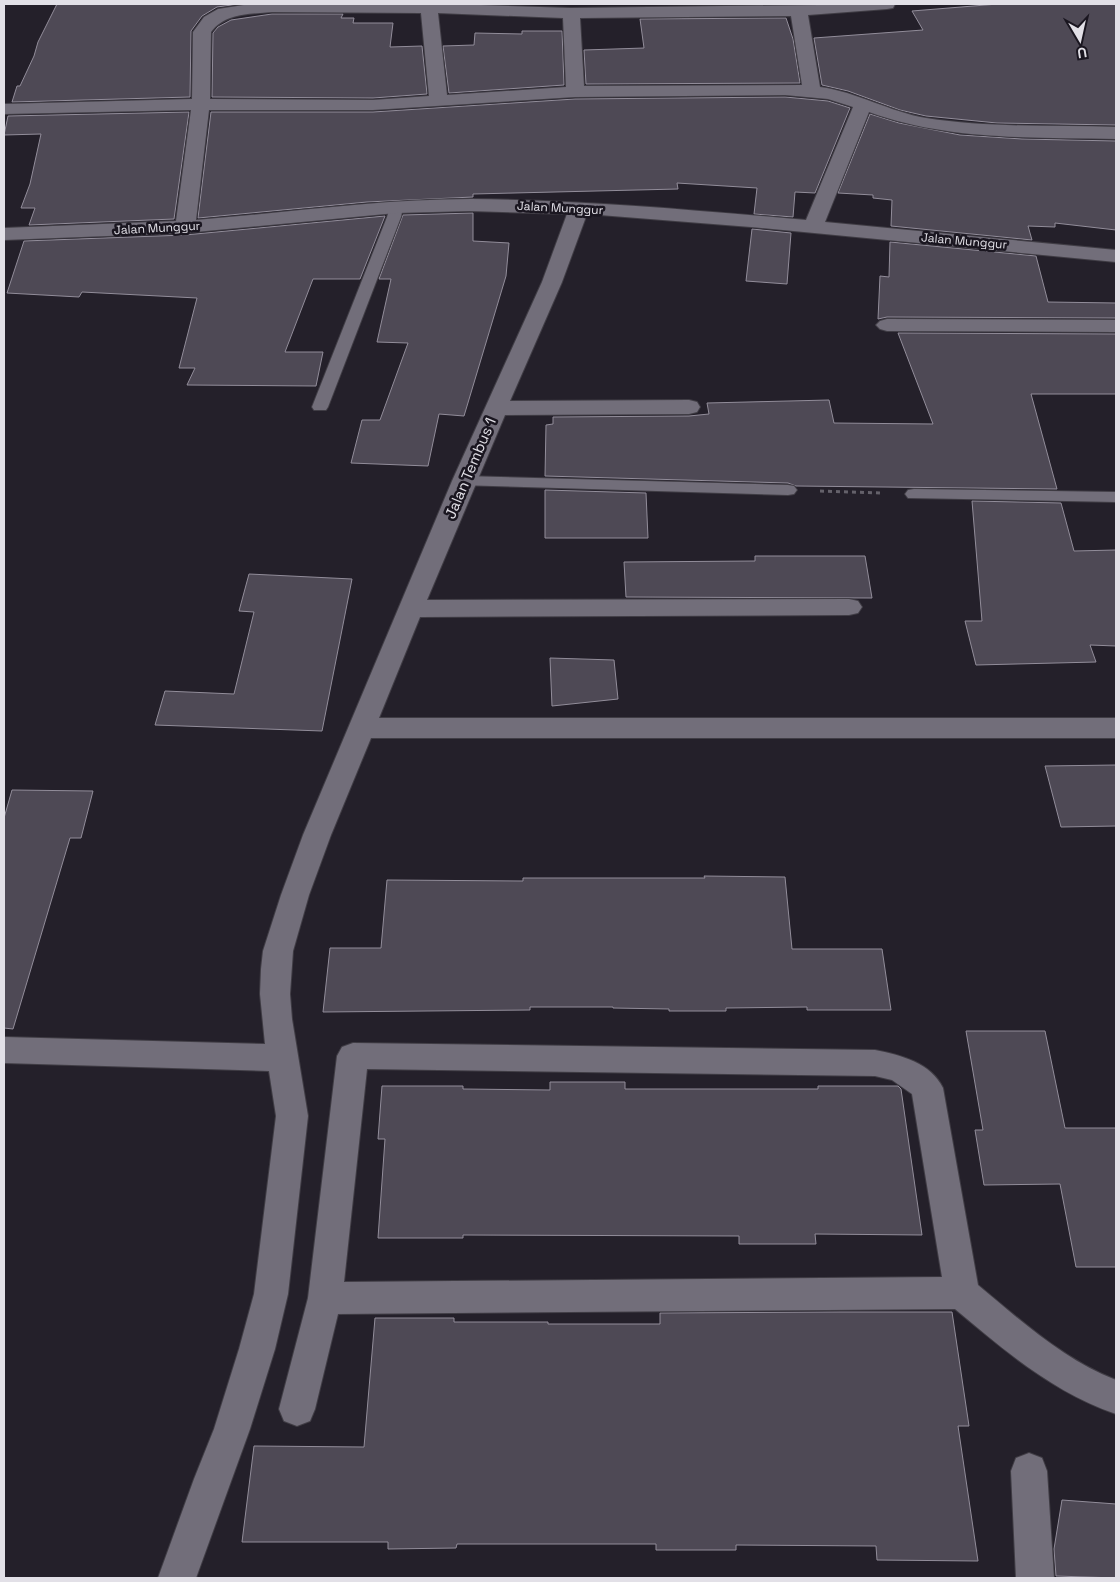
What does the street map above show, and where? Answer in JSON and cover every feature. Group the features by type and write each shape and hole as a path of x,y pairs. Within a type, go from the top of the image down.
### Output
{"street":[{"path":"184,227 201,104 202,32 222,9 428,6 570,13 887,4"},
{"path":"428,6 439,101"},
{"path":"798,7 812,91"},
{"path":"570,13 575,92"},
{"path":"4,109 201,104 373,104 575,92 812,91 840,96 900,117 947,126 999,130 1116,133"},
{"path":"813,227 863,104"},
{"name":"Jalan Munggur","path":"4,234 184,227 396,207 470,204 579,208 813,227 1116,256"},
{"name":"Jalan Tembus 1","path":"177,1578 232,1429 271,1294 292,1116 275,994 278,950 316,835 464,481 552,282 579,208"},
{"path":"887,325 1116,326"},
{"path":"496,408 689,407"},
{"path":"412,609 849,607"},
{"path":"362,728 1116,728"},
{"path":"4,1050 283,1058"},
{"path":"297,1409 325,1298 353,1056 865,1063 899,1068 918,1077 927,1088 962,1293"},
{"path":"325,1298 962,1293 1017,1339 1054,1365 1100,1392 1116,1397"},
{"path":"1030,1470 1035,1578"}],"lane":[{"path":"320,407 394,218 396,207"},
{"path":"464,481 788,490"},
{"path":"914,494 1116,497"}],"path":[{"path":"788,490 914,494"}],"building":[{"path":"57,4 239,4 217,7 202,16 191,31 190,97 12,102 17,86 20,86 34,56 38,42"},
{"path":"998,4 1116,4 1116,125 997,123 926,116 900,110 848,91 822,85 814,38 923,30 912,11"},
{"path":"272,14 343,14 341,18 354,18 353,23 393,23 390,47 422,46 427,94 373,98 212,97 213,33 218,27 231,20"},
{"path":"786,18 793,39 800,83 586,84 584,50 644,48 640,19"},
{"path":"522,31 562,31 564,85 449,93 443,46 474,45 475,33 522,34"},
{"path":"785,97 828,101 850,108 815,193 795,192 793,217 754,214 757,188 677,183 678,189 473,194 473,197 367,202 198,218 211,112 373,112 575,99"},
{"path":"189,112 174,219 29,225 35,208 21,208 30,184 41,134 4,135 8,116"},
{"path":"870,114 899,123 960,135 1022,139 1116,141 1116,230 1055,223 1055,227 1028,226 1032,240 891,226 892,200 873,198 873,195 838,193"},
{"path":"473,213 473,241 509,243 506,276 464,416 439,414 428,466 351,463 362,420 380,420 408,343 377,342 391,279 379,279 403,215"},
{"path":"385,216 360,279 313,279 285,352 323,352 316,386 187,385 195,368 179,368 197,298 82,292 79,297 7,293 24,241 185,235"},
{"path":"752,229 791,233 787,284 746,281"},
{"path":"890,242 1036,256 1048,302 1116,303 1116,318 887,317 878,319 880,276 889,277"},
{"path":"898,333 1116,334 1116,394 1031,394 1057,489 796,486 788,483 545,476 546,425 553,424 553,417 689,416 709,414 707,403 829,400 834,423 933,424"},
{"path":"545,490 646,493 648,538 545,538"},
{"path":"972,501 1061,503 1074,551 1116,550 1116,646 1090,645 1096,662 976,665 965,621 982,621"},
{"path":"755,556 865,556 872,598 626,597 624,562 755,561"},
{"path":"249,574 352,579 322,731 155,725 165,691 234,694 254,612 239,611"},
{"path":"550,658 614,660 618,699 552,706"},
{"path":"1116,765 1116,826 1061,827 1045,766"},
{"path":"12,790 93,791 81,838 70,838 13,1029 4,1028 4,818"},
{"path":"704,876 785,877 792,949 882,949 891,1010 807,1010 807,1007 726,1008 726,1011 669,1011 669,1009 613,1007 530,1007 530,1010 323,1012 330,948 381,948 387,880 523,881 523,878 705,878"},
{"path":"966,1031 1045,1031 1065,1128 1116,1128 1116,1267 1076,1267 1060,1184 984,1185 975,1130 983,1130"},
{"path":"550,1082 625,1082 625,1089 818,1089 818,1086 898,1086 901,1089 922,1235 815,1234 816,1244 739,1244 739,1236 463,1235 463,1238 378,1238 385,1139 378,1139 382,1086 463,1086 463,1089 550,1090"},
{"path":"952,1312 969,1426 958,1426 978,1561 877,1560 876,1546 736,1545 736,1550 656,1550 656,1544 457,1544 456,1548 388,1549 388,1542 242,1542 254,1446 364,1447 375,1318 454,1318 454,1322 548,1322 548,1324 660,1324 660,1313"},
{"path":"1062,1500 1116,1504 1116,1578 1056,1576 1054,1549"}]}
